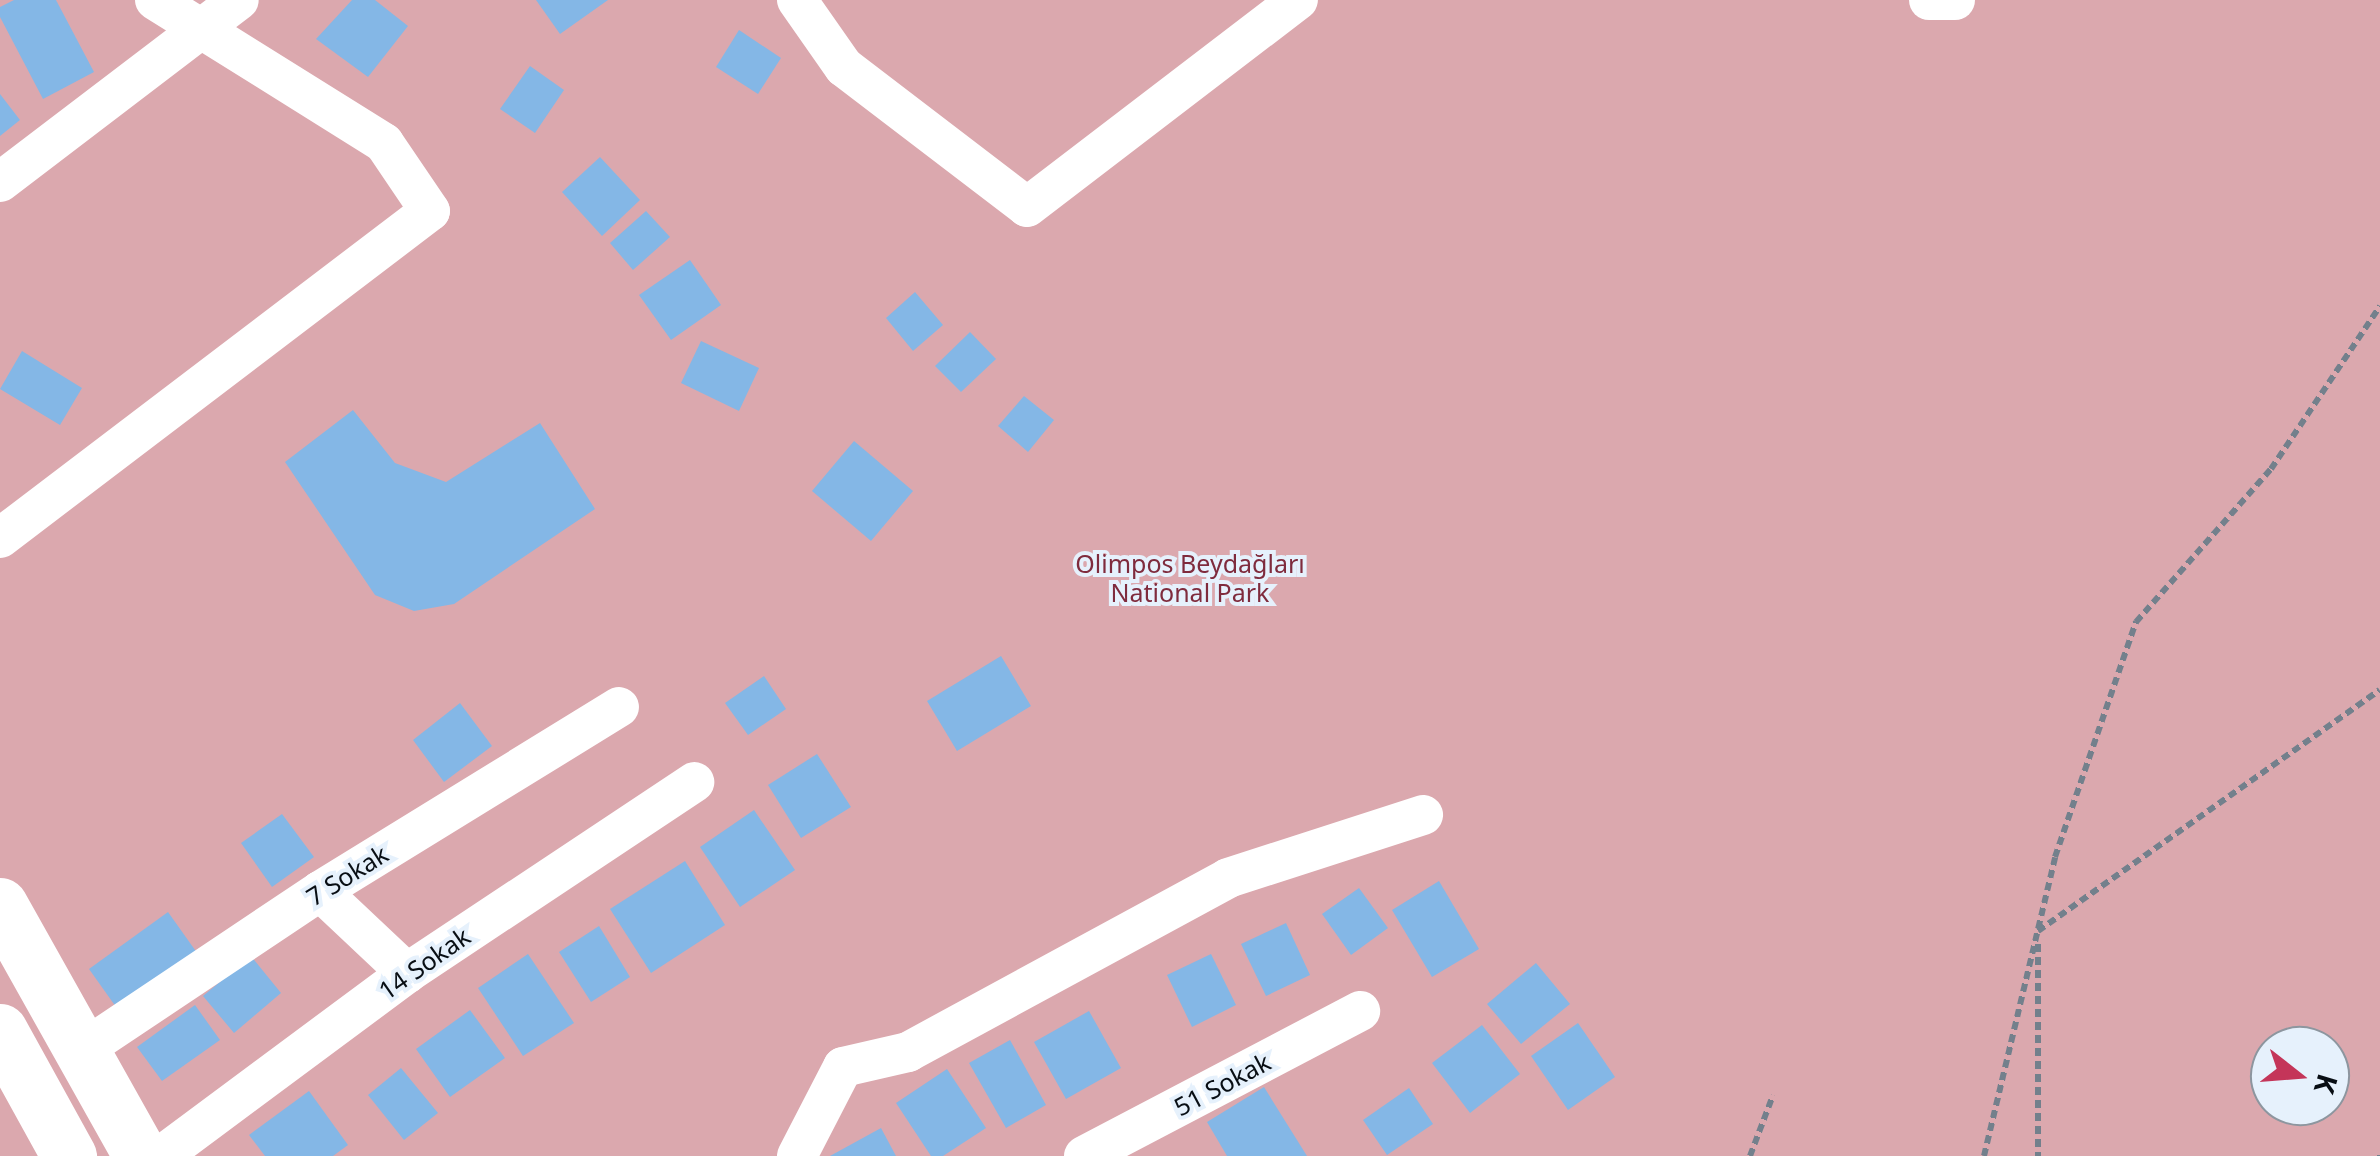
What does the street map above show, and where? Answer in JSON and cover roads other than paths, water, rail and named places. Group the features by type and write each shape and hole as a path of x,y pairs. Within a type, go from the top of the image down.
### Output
{"street":[{"path":"0,538 430,211 384,143 196,31 156,0"},
{"path":"0,182 239,0"},
{"path":"797,0 844,67 1028,207 1274,6"},
{"path":"1928,0 1955,0"},
{"name":"7 Sokak","path":"82,1051 320,891 619,708"},
{"name":"14 Sokak","path":"144,1155 407,973 694,782"},
{"path":"797,1156 844,1067 908,1052 1228,878 1423,814"},
{"path":"320,891 407,973"},
{"path":"0,905 144,1155"},
{"name":"51 Sokak","path":"1084,1156 1360,1012"},
{"path":"0,1031 69,1156"}],"park label":[{"name":"Olimpos Beydağları National Park","path":"1190,578"}]}
